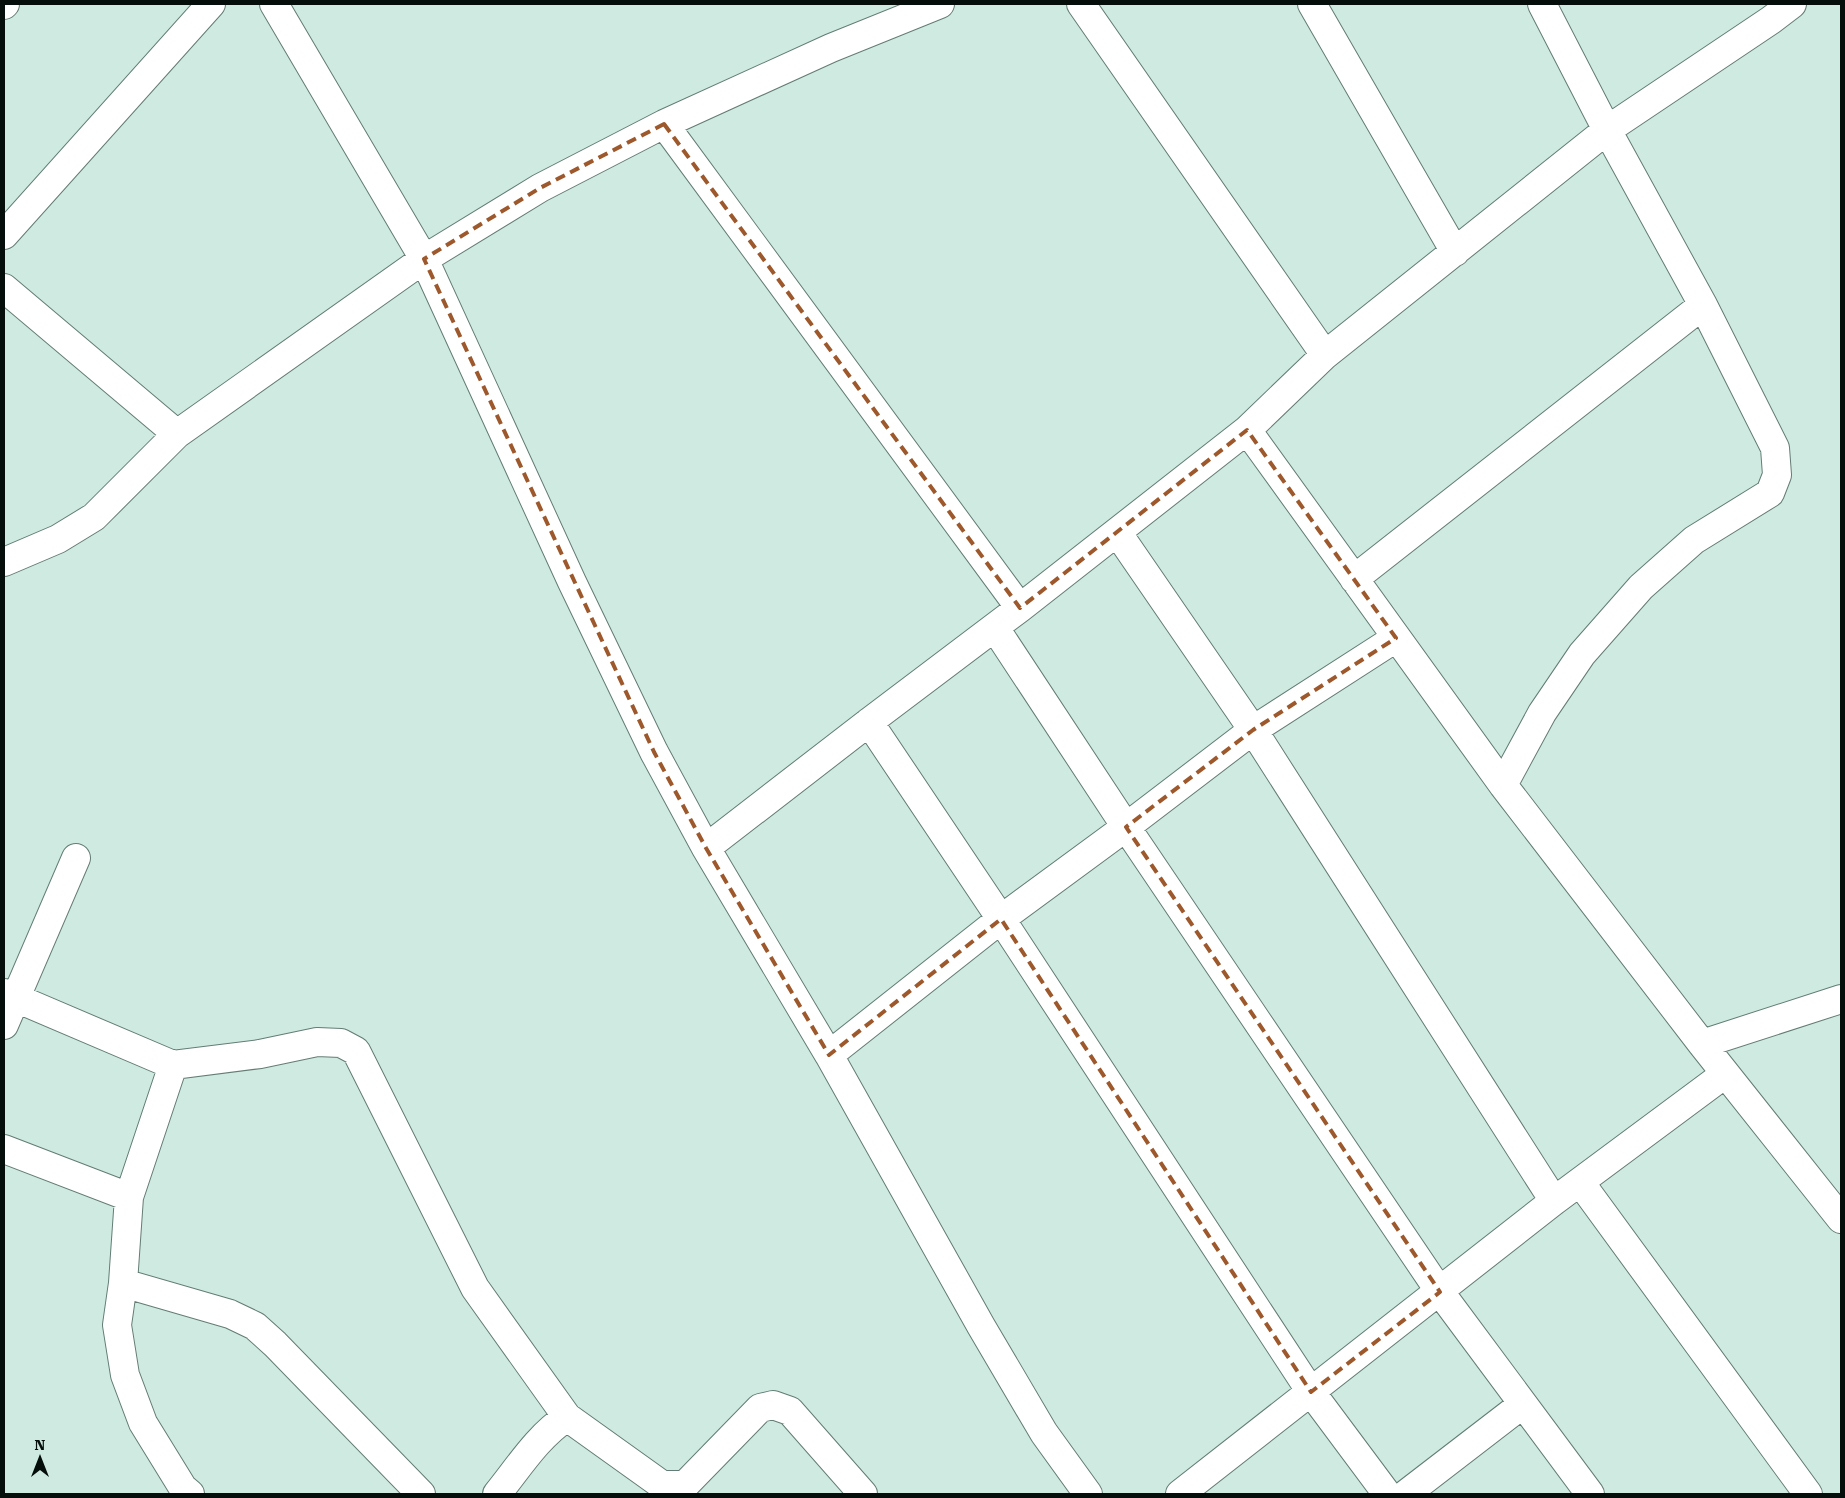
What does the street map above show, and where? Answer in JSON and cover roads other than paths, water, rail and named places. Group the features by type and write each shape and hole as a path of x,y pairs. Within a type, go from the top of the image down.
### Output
{"street":[{"path":"4,235 211,4"},
{"path":"274,4 424,259 572,582 654,752 706,848 829,1055 981,1326 1044,1433 1088,1494"},
{"path":"4,562 58,539 94,517 177,434 424,259 540,188 664,124 831,48 940,4"},
{"path":"1081,4 1325,355"},
{"path":"1312,4 1455,252"},
{"path":"1503,785 1542,713 1582,654 1641,587 1694,540 1770,492 1777,476 1775,448 1703,305 1607,130 1542,4"},
{"path":"706,848 869,722 995,628 1247,430 1325,355 1607,130 1792,4"},
{"path":"664,124 1020,608"},
{"path":"4,288 177,434"},
{"path":"1354,578 1703,305"},
{"path":"1247,430 1503,785 1725,1074 1841,1220"},
{"path":"1117,532 1253,730 1554,1201"},
{"path":"995,628 1126,827 1440,1292 1590,1494"},
{"path":"829,1055 1001,919 1253,730 1396,638"},
{"path":"869,722 1001,919 1311,1392 1387,1494"},
{"path":"4,1025 10,995 76,858"},
{"path":"10,995 172,1065 260,1054 317,1042 341,1043 356,1051 475,1288 567,1418 662,1485 685,1484 760,1408 773,1405 790,1411 863,1494"},
{"path":"1702,1044 1841,999"},
{"path":"172,1065 129,1197 123,1283 117,1325 124,1375 143,1423 183,1488 190,1494"},
{"path":"1180,1494 1554,1201 1725,1074"},
{"path":"4,1149 129,1197"},
{"path":"1580,1182 1808,1494"},
{"path":"123,1283 230,1314 255,1326 275,1344 421,1494"},
{"path":"1406,1494 1523,1404"},
{"path":"497,1494 538,1441 551,1428 567,1418"}]}
